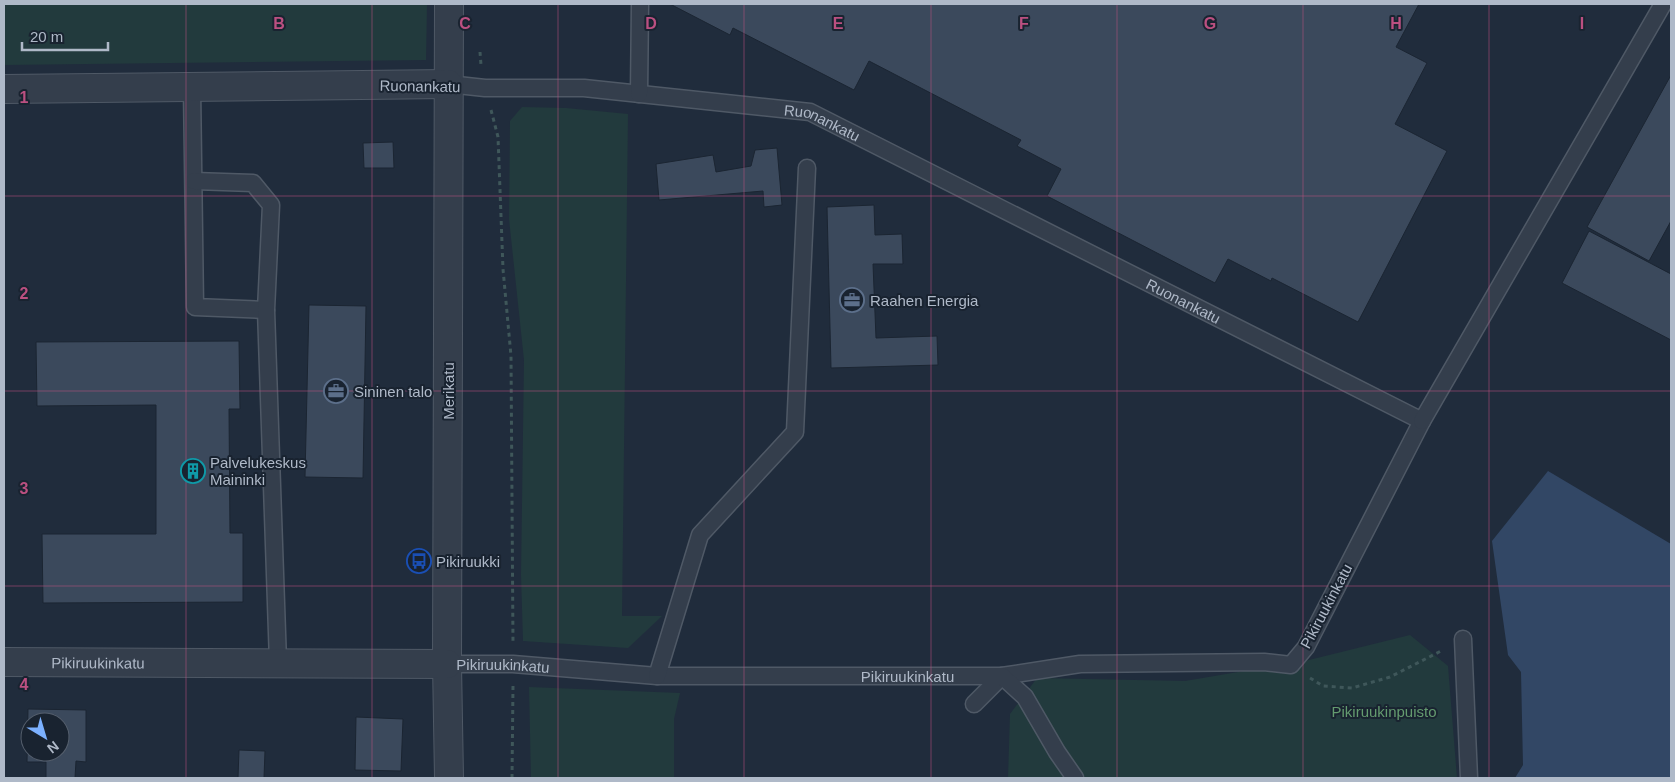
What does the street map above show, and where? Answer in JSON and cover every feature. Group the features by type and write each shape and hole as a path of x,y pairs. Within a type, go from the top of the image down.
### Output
{"street":[{"name":"Merikatu","path":"449,4 447,664 449,778"},
{"name":"Ruonankatu","path":"4,89 448,84"},
{"name":"Pikiruukinkatu","path":"4,662 447,664"}],"lane":[{"path":"639,94 640,4"},
{"path":"1422,421 1663,4"},
{"name":"Ruonankatu","path":"448,84 485,88 584,88 810,112 1422,421"},
{"path":"192,87 194,307 266,310"},
{"path":"656,676 700,535 795,432 807,168"},
{"path":"194,181 253,183 271,205 266,310 278,662"},
{"name":"Pikiruukinkatu","path":"447,664 513,664 656,676 1002,676 1080,664 1264,662 1291,665 1306,647 1422,421"},
{"path":"1463,640 1470,778"},
{"path":"974,704 1002,676 1026,697 1057,752 1076,778"}],"path":[{"path":"479,46 485,88 498,136 503,269 511,356 512,778"},
{"path":"1291,665 1323,686 1352,688 1390,677 1463,640"}],"green space":[{"path":"4,4 427,4 426,60 4,65"},
{"path":"522,107 566,108 628,114 622,616 662,616 628,648 523,641 521,575 524,360 509,219 510,121"},
{"name":"Pikiruukinpuisto","path":"1410,635 1448,666 1457,778 1008,778 1010,714 1037,678 1185,681 1309,660"},
{"path":"529,687 680,693 674,719 674,778 531,778"}],"water":[{"path":"1548,471 1671,544 1671,778 1515,778 1523,765 1521,672 1508,655 1492,541"}],"building":[{"path":"670,4 1419,4 1396,47 1427,63 1395,124 1447,151 1358,322 1272,278 1271,281 1228,259 1215,283 1047,196 1061,169 1017,146 1021,140 869,61 854,90 733,28 730,35"},
{"path":"1671,75 1671,221 1649,261 1587,227"},
{"path":"393,142 394,168 364,168 363,143"},
{"path":"777,148 782,205 764,207 763,191 659,200 656,164 713,155 716,172 751,166 755,150"},
{"name":"Raahen Energia","path":"874,205 875,235 902,234 903,264 873,264 876,338 937,336 938,365 831,368 827,207"},
{"path":"1589,231 1671,274 1671,340 1562,283"},
{"name":"Sininen talo","path":"309,305 366,306 363,478 305,477"},
{"name":"Palvelukeskus Maininki","path":"239,341 240,409 229,409 230,533 243,533 243,602 43,603 42,534 156,534 156,405 37,406 36,342"},
{"path":"28,709 86,710 86,762 76,761 75,778 46,778 46,762 70,762 70,712 28,712"},
{"path":"356,717 403,719 401,771 355,770"},
{"path":"239,750 265,751 264,778 238,778"}],"place":[{"name":"Raahen Energia","path":"852,300"},
{"name":"Sininen talo","path":"336,391"},
{"name":"Palvelukeskus Maininki","path":"193,471"},
{"name":"Pikiruukki","path":"419,561"}]}
